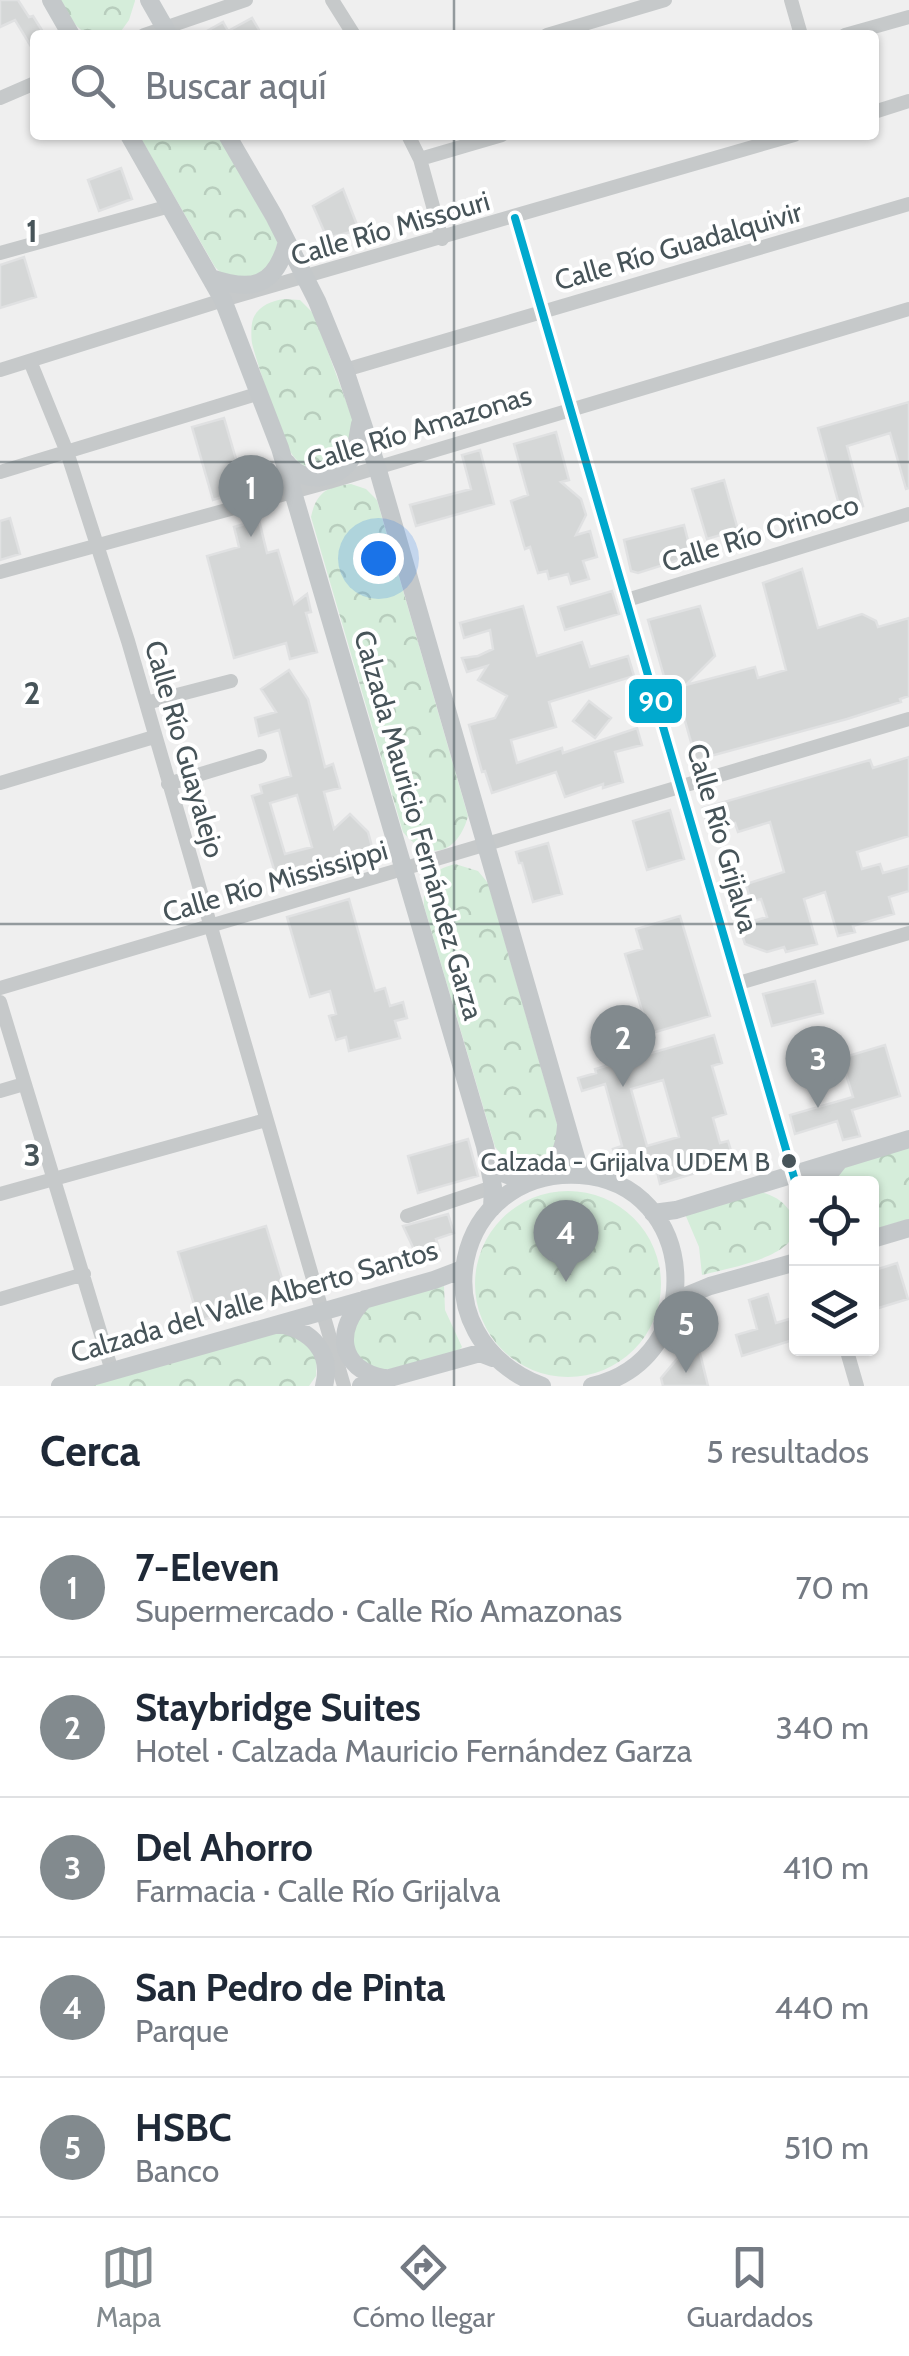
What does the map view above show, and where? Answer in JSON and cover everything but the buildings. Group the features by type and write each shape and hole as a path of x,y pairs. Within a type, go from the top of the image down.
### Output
{"main road":[{"path":"50,0 68,30"},
{"path":"149,0 166,30"},
{"name":"Calzada Mauricio Fernández Garza","path":"132,140 223,300 280,448 485,1146 493,1187 492,1208"},
{"name":"Calzada Mauricio Fernández Garza","path":"230,140 306,278 346,370 581,1175"},
{"path":"211,278 238,287 266,279 279,266 287,242"},
{"path":"280,448 296,474 328,476 351,460 360,418"},
{"path":"485,1146 495,1169 511,1178 526,1176 547,1168 558,1158 564,1143 566,1116"},
{"path":"802,1176 909,1139"},
{"path":"827,1176 840,1160"},
{"path":"542,1386 517,1376 493,1358 474,1332 464,1302 463,1269 472,1236 492,1208 518,1188 534,1182 581,1175 608,1182 632,1195 653,1214 668,1240 677,1269 676,1300 655,1347 638,1366 609,1382 592,1386"},
{"path":"653,1214 789,1181"},
{"path":"879,1237 909,1228"},
{"path":"676,1300 710,1286 789,1264"},
{"name":"Calzada del Valle Alberto Santos","path":"60,1386 463,1269"},
{"path":"366,1298 346,1320 344,1343 362,1370 385,1378"},
{"path":"276,1324 295,1327 322,1349 327,1374 324,1386"},
{"path":"361,1386 480,1354 493,1358"},
{"path":"638,1366 642,1385"}],"street":[{"path":"170,30 246,0"},
{"path":"332,0 351,30"},
{"path":"561,30 636,4 666,0"},
{"path":"791,0 800,30"},
{"path":"864,30 909,18"},
{"path":"0,98 30,85"},
{"path":"879,111 909,102"},
{"path":"410,140 420,159 442,238"},
{"path":"420,159 485,140"},
{"name":"Calle Río Missouri","path":"0,370 223,300 777,140"},
{"name":"Calle Río Guadalquivir","path":"346,370 909,204"},
{"path":"0,252 170,206"},
{"name":"Calle Río Grijalva","path":"516,218 794,1176"},
{"name":"Calle Río Amazonas","path":"0,572 294,492 909,309"},
{"name":"Calle Río Guayalejo","path":"30,361 98,544 344,1386"},
{"path":"0,472 260,393"},
{"name":"Calle Río Orinoco","path":"626,600 909,514"},
{"path":"146,703 230,681"},
{"name":"Calle Río Mississippi","path":"0,988 909,719"},
{"path":"0,782 154,737"},
{"path":"168,784 260,756"},
{"path":"739,983 909,933"},
{"path":"0,1002 112,1370"},
{"path":"0,1091 24,1084"},
{"path":"0,1194 266,1120"},
{"path":"407,1216 493,1187"},
{"path":"0,1298 84,1274"},
{"path":"848,1356 857,1386"}],"green space":[{"path":"60,0 135,0 122,30 82,30"},
{"path":"142,140 222,140 278,241 269,274 227,279 215,267"},
{"path":"284,299 300,300 314,314 357,431 340,461 321,469 300,463 291,453 252,343 255,314"},
{"path":"351,484 366,489 377,500 468,816 457,839 441,850 422,848 403,832 311,517 324,492"},
{"path":"455,864 478,871 488,883 558,1127 554,1149 539,1165 515,1163 495,1147 424,906 430,878"},
{"path":"909,1147 909,1219 879,1228 879,1176 833,1176 843,1166"},
{"path":"568,1191 603,1198 634,1218 654,1249 661,1284 654,1319 634,1350 603,1370 568,1377 533,1370 502,1350 482,1319 475,1284 482,1249 502,1218 533,1198"},
{"path":"755,1191 765,1193 789,1210 789,1241 766,1257 702,1275 699,1247 685,1214"},
{"path":"444,1286 445,1310 462,1347 458,1351 390,1369 376,1369 349,1351 347,1323 365,1305"},
{"path":"281,1330 296,1332 317,1357 316,1376 309,1386 90,1386"}],"transit line":[{"name":"90","path":"515,218 794,1176"}],"place":[{"name":"7-Eleven","path":"251,537"},
{"name":"Staybridge Suites","path":"623,1087"},
{"name":"Del Ahorro","path":"818,1108"},
{"name":"Calzada - Grijalva UDEM B","path":"789,1161"},
{"name":"San Pedro de Pinta","path":"566,1282"},
{"name":"HSBC","path":"686,1373"}]}
